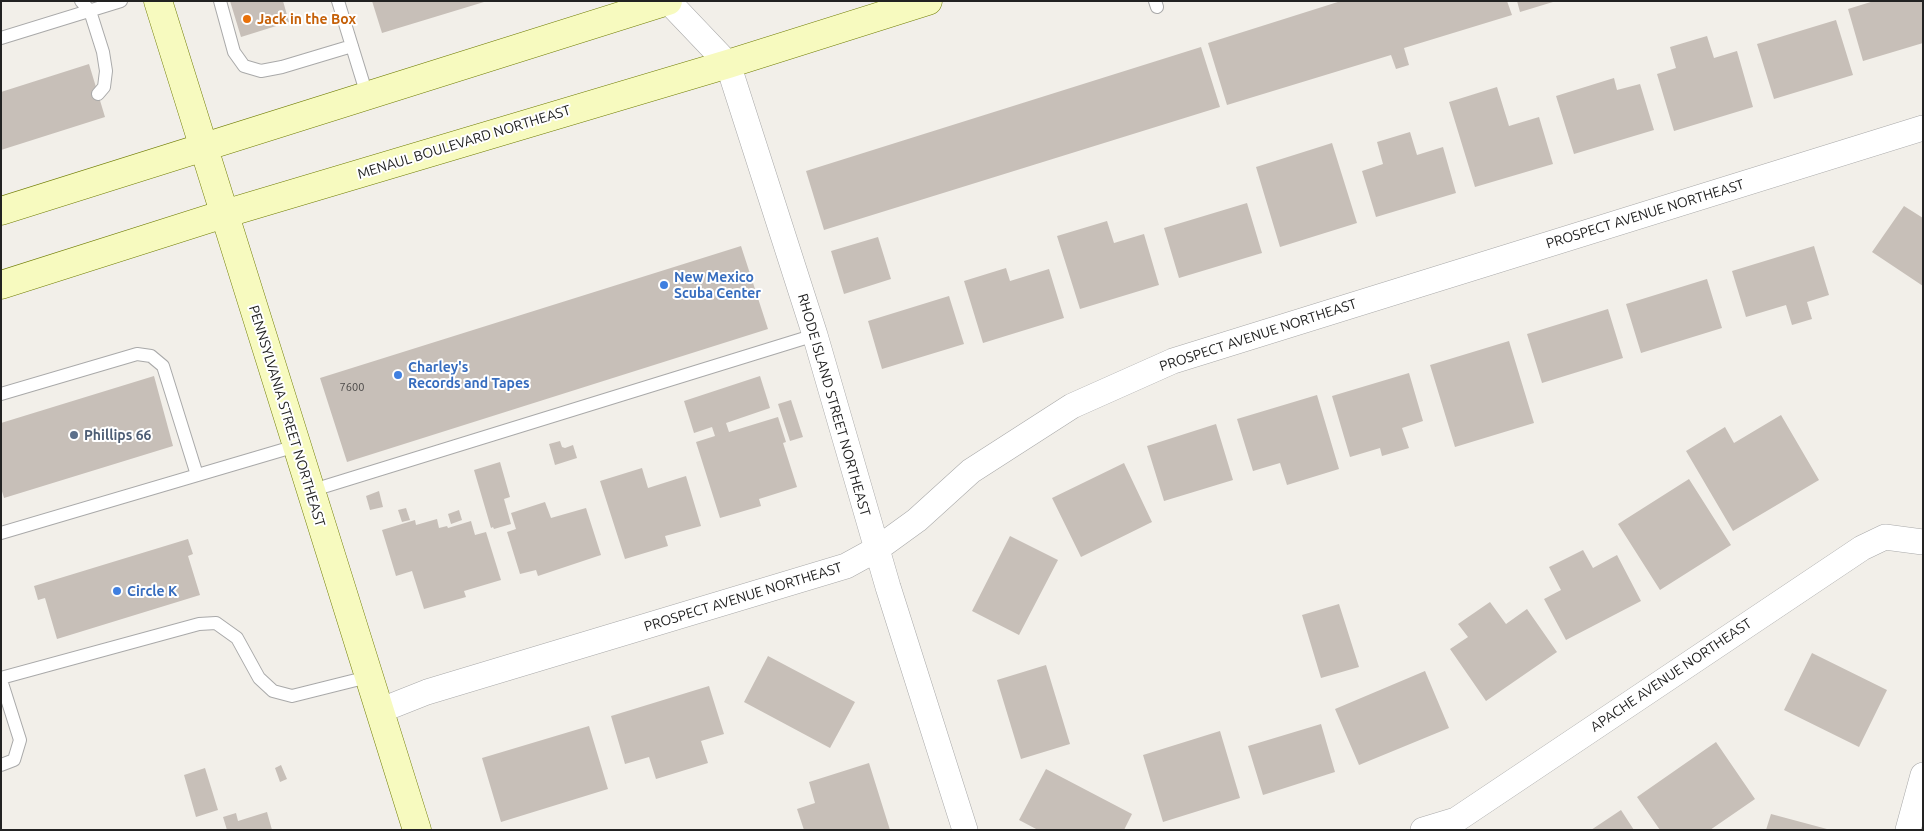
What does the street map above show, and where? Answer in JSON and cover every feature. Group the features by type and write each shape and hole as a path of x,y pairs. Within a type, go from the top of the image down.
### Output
{"main road":[{"name":"PENNSYLVANIA STREET NORTHEAST","path":"158,1 417,830"},
{"path":"1,211 668,1"},
{"name":"MENAUL BOULEVARD NORTHEAST","path":"1,285 224,214 728,64 928,1"}],"street":[{"name":"RHODE ISLAND STREET NORTHEAST","path":"668,1 728,64 815,335 877,548 965,830"},
{"name":"PROSPECT AVENUE NORTHEAST","path":"379,711 427,692 846,566 877,548 917,520 971,471 1072,406 1173,361 1923,128"},
{"name":"APACHE AVENUE NORTHEAST","path":"1423,830 1456,825 1862,548 1885,538 1923,542"},
{"path":"1908,830 1923,775"}],"lane":[{"path":"1,38 85,6 121,1"},
{"path":"220,1 234,52 244,66 261,71 282,68 352,46"},
{"path":"338,1 368,95"},
{"path":"85,6 103,52 106,71 104,87 98,94"},
{"path":"310,491 815,335"},
{"path":"1,394 137,354 151,356 163,366 197,475"},
{"path":"1,533 296,446"},
{"path":"1,765 14,760 20,740 1,679 199,624 216,624 237,638 259,678 273,691 292,696 368,677"}],"building":[{"path":"230,1 283,1 289,22 241,37"},
{"path":"372,1 484,1 484,2 382,33"},
{"path":"1341,1 1507,1 1512,15 1404,48 1409,65 1396,69 1391,55 1227,105 1208,43"},
{"path":"1517,1 1553,1 1553,2 1520,12"},
{"path":"1874,1 1923,1 1923,43 1863,61 1848,9"},
{"path":"1836,20 1853,75 1774,99 1757,44"},
{"path":"1707,36 1714,58 1737,51 1753,107 1674,131 1657,74 1676,68 1670,47"},
{"path":"1201,47 1220,107 824,230 806,171"},
{"path":"89,64 105,117 1,150 1,92"},
{"path":"1614,78 1617,90 1640,84 1654,130 1574,154 1556,96"},
{"path":"1497,87 1509,126 1539,117 1553,164 1475,187 1449,102"},
{"path":"1410,132 1417,155 1443,147 1456,193 1376,217 1362,171 1383,164 1377,142"},
{"path":"1332,143 1357,223 1280,247 1256,167"},
{"path":"1247,203 1262,253 1179,278 1164,228"},
{"path":"1904,206 1923,218 1923,286 1872,252"},
{"path":"1107,221 1114,243 1144,234 1159,285 1080,309 1057,236"},
{"path":"878,237 891,279 844,294 831,251"},
{"path":"741,246 768,329 347,462 320,378"},
{"path":"1814,246 1829,295 1807,302 1812,319 1792,325 1786,305 1746,317 1732,271"},
{"path":"1006,268 1010,281 1049,269 1064,318 983,343 964,281"},
{"path":"1707,279 1722,328 1641,353 1626,304"},
{"path":"949,296 964,344 882,369 868,321"},
{"path":"1608,309 1623,358 1542,383 1527,334"},
{"path":"1509,341 1534,423 1455,447 1430,365"},
{"path":"1409,373 1423,421 1402,428 1409,448 1382,456 1380,448 1350,457 1332,396"},
{"path":"154,376 173,446 4,498 1,488 1,423"},
{"path":"760,376 770,408 726,423 729,432 778,417 786,442 783,443 797,487 759,499 761,506 720,518 696,442 715,436 712,427 694,433 684,401"},
{"path":"1317,395 1339,469 1287,485 1280,463 1253,471 1237,419"},
{"path":"791,400 803,437 790,441 778,404"},
{"path":"1781,415 1819,480 1733,531 1686,451 1725,427 1734,443"},
{"path":"1216,424 1233,480 1164,501 1147,446"},
{"path":"560,441 562,447 565,448 573,445 577,458 555,465 549,444"},
{"path":"500,462 510,497 504,499 511,524 494,529 493,527 491,528 474,470"},
{"path":"1124,463 1152,522 1081,557 1052,498"},
{"path":"642,468 648,488 686,476 701,526 665,536 668,546 625,559 600,481"},
{"path":"1689,479 1731,545 1660,590 1618,524"},
{"path":"379,491 383,507 370,510 366,496"},
{"path":"545,502 551,518 586,508 601,555 538,576 536,570 520,574 507,532 516,529 511,513"},
{"path":"406,508 410,520 402,522 398,510"},
{"path":"459,510 462,520 451,524 448,514"},
{"path":"437,519 439,528 447,526 448,528 471,521 475,535 486,532 501,580 464,591 466,597 424,609 412,571 396,576 382,530 415,520 416,525"},
{"path":"1010,536 1058,560 1019,635 972,611"},
{"name":"Circle K","path":"188,539 193,554 188,556 200,595 57,639 45,598 38,600 34,586"},
{"path":"1583,550 1593,568 1617,555 1641,601 1566,640 1544,599 1561,590 1549,567"},
{"path":"1490,602 1506,624 1527,609 1557,652 1486,701 1450,649 1468,637 1458,624"},
{"path":"1339,604 1359,667 1321,678 1302,615"},
{"path":"1812,653 1887,690 1859,747 1784,710"},
{"path":"768,656 855,702 830,748 744,702"},
{"path":"1046,665 1070,744 1021,759 997,680"},
{"path":"1425,671 1449,728 1359,765 1335,709"},
{"path":"709,686 724,734 701,741 708,763 656,779 649,757 625,764 611,716"},
{"path":"1321,724 1335,772 1263,795 1248,746"},
{"path":"589,726 608,789 501,822 482,758"},
{"path":"1220,731 1240,798 1163,822 1143,755"},
{"path":"1716,742 1755,799 1710,830 1660,830 1637,797"},
{"path":"869,763 890,830 804,830 797,809 815,803 809,782"},
{"path":"281,765 287,779 280,782 275,768"},
{"path":"205,768 218,810 196,817 184,775"},
{"path":"1046,769 1132,814 1124,830 1038,830 1019,820"},
{"path":"1621,810 1634,830 1591,830"},
{"path":"267,812 272,830 227,830 223,817 236,813 238,821"},
{"path":"1771,814 1827,829 1766,830"}],"place":[{"name":"Jack in the Box","path":"247,19"},
{"name":"New Mexico Scuba Center","path":"664,285"},
{"name":"Charley's Records and Tapes","path":"398,375"},
{"name":"Phillips 66","path":"74,435"},
{"name":"Circle K","path":"117,591"}]}
